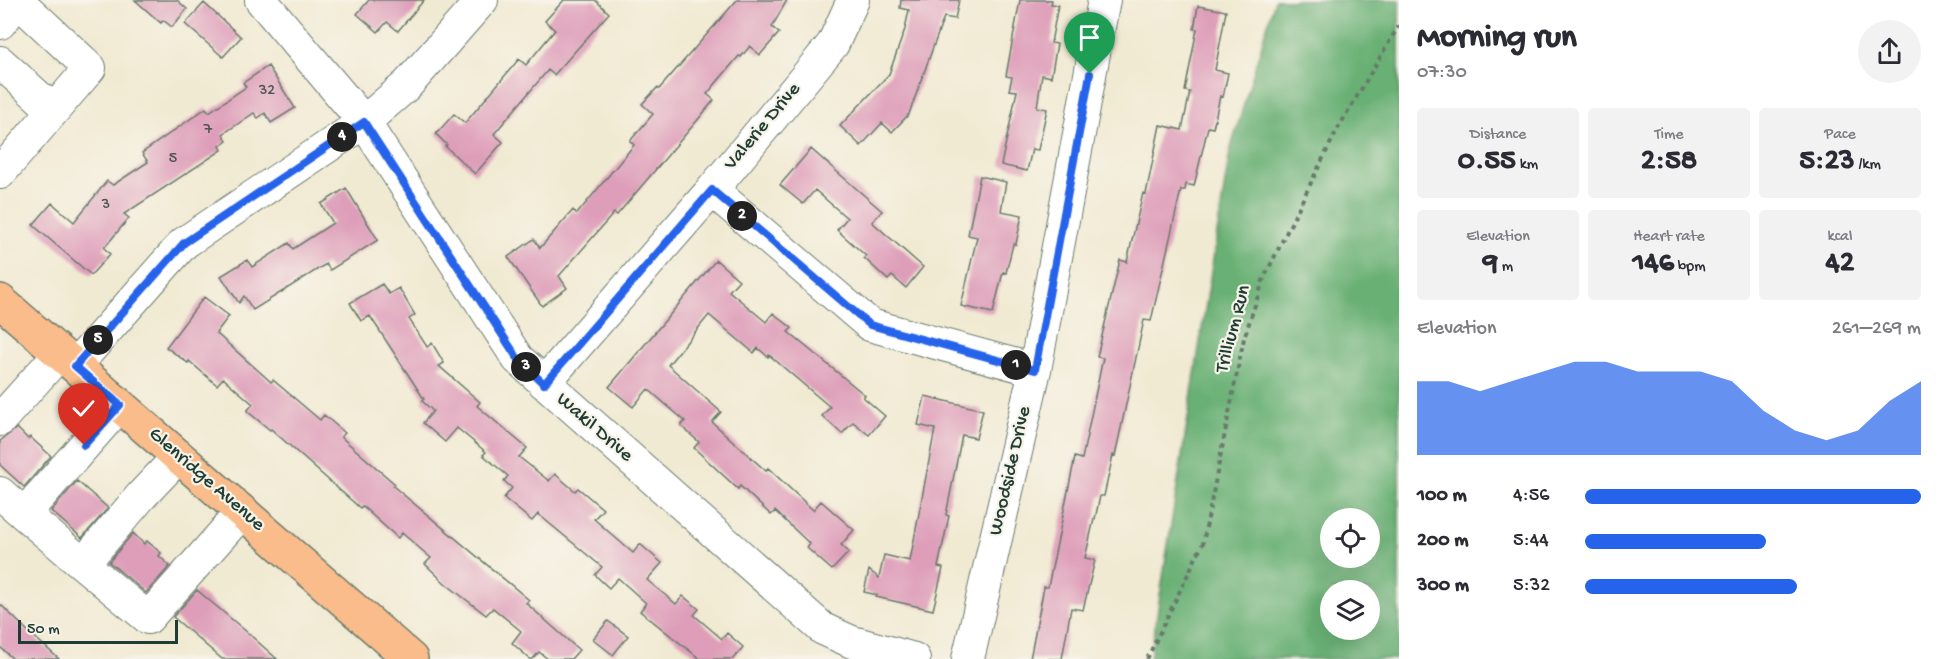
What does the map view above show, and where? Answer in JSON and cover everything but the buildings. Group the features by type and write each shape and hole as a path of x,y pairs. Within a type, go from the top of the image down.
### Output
{"main road":[{"name":"Glenridge Avenue","path":"0,301 411,659"}],"street":[{"name":"Wakil Drive","path":"261,0 364,122 518,359 823,629 852,642 914,659"},
{"path":"0,420 68,360 184,243 364,122 407,86 482,0"},
{"name":"Valerie Drive","path":"544,384 712,190 833,44 854,0"},
{"name":"Woodside Drive","path":"968,659 1035,370 1104,0"},
{"path":"0,173 90,68 12,8"},
{"path":"0,62 53,110"},
{"path":"712,190 870,325 1035,370"},
{"path":"24,514 120,405"},
{"path":"83,564 178,456"},
{"path":"0,493 148,618 242,512"}],"path":[{"name":"Trillium Run","path":"1147,659 1203,543 1244,338 1264,278 1336,132 1399,25"}],"green space":[{"path":"1275,0 1399,0 1399,659 1150,659 1230,151"}],"route":[{"path":"84,445 120,405 75,366 184,243 364,122 518,359 544,384 712,190 870,325 1035,370 1090,74"}]}
